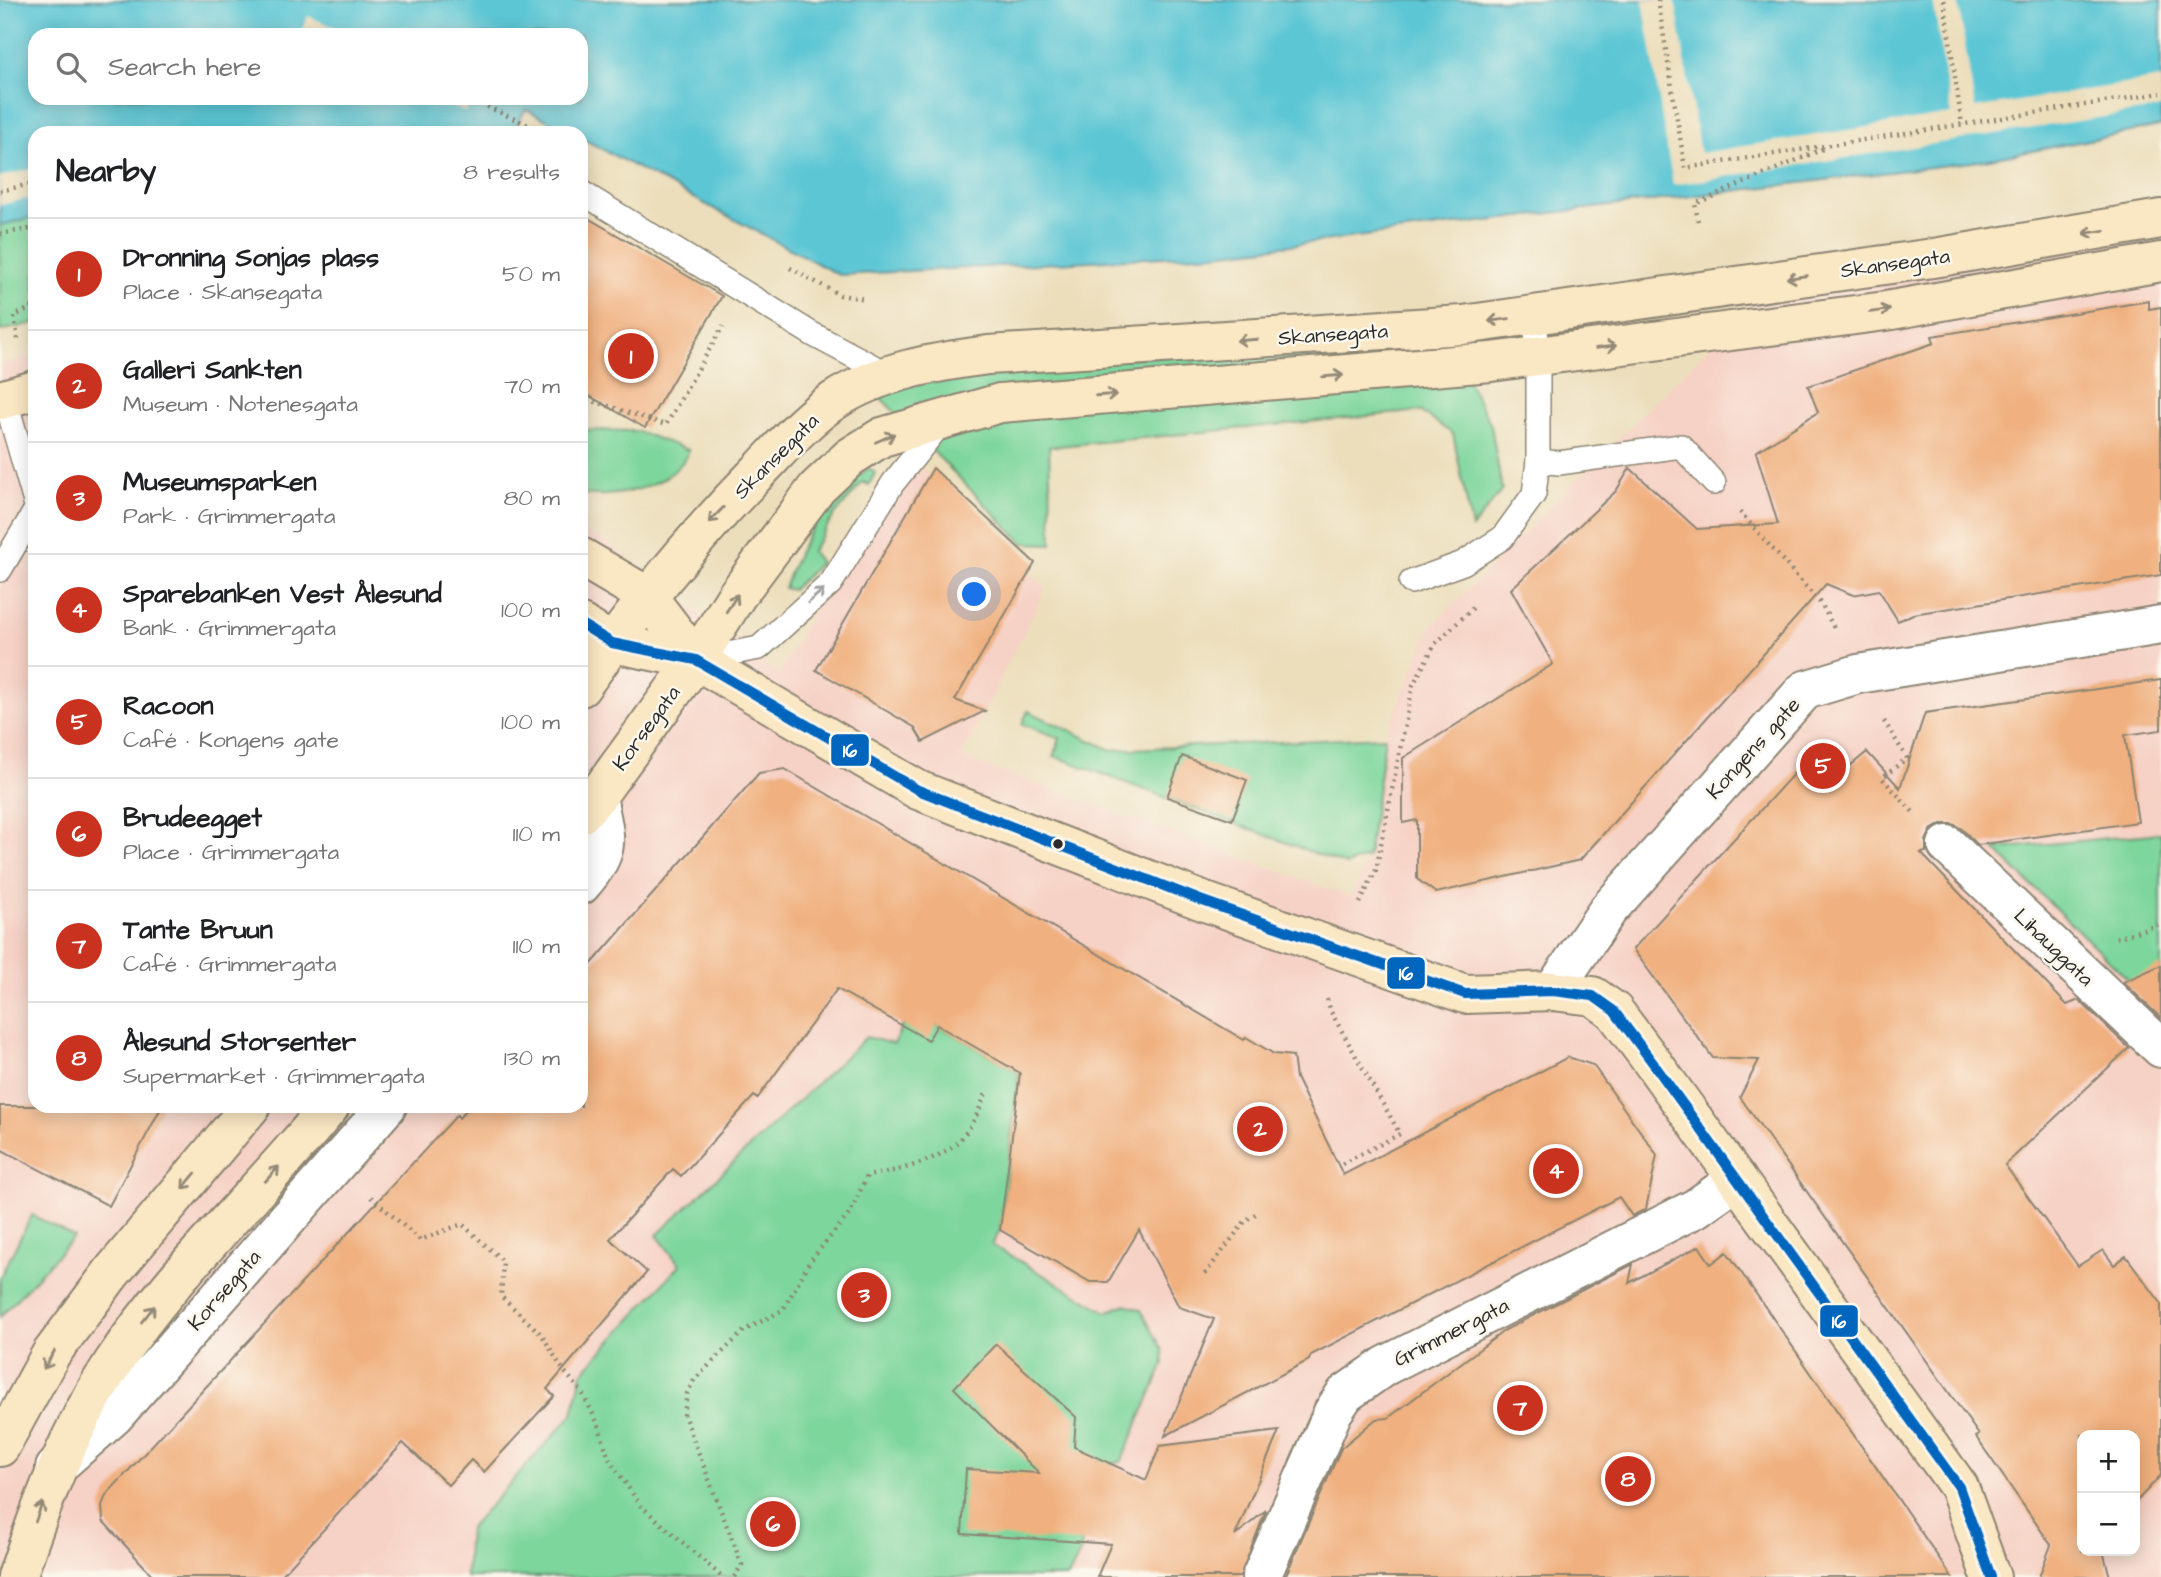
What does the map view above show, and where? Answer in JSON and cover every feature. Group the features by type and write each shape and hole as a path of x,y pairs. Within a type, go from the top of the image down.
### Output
{"street":[{"name":"Skansegata","path":"596,634 647,596 702,529 803,426 836,399 889,375 939,362 988,355 1449,326 1940,257 2161,219"},
{"name":"Skansegata","path":"696,660 737,595 817,488 850,457 882,437 946,417 1000,403 1247,384 1538,356 1886,311 2161,262"},
{"path":"588,560 647,596 696,660"},
{"name":"Kongens gate","path":"1553,991 1608,910 1805,690 1857,674 2161,625"},
{"path":"588,662 596,634 696,660 918,790 1200,900 1465,994 1553,991 1593,996 1614,1011 1959,1487 1991,1577"},
{"name":"Korsegata","path":"588,877 600,863 606,836 589,805 696,660"},
{"name":"Lihauggata","path":"1947,845 2161,1047"},
{"path":"0,1447 59,1344 112,1272 245,1113"},
{"name":"Korsegata","path":"17,1577 55,1468 83,1411 146,1316 324,1113"},
{"name":"Korsegata","path":"55,1468 114,1416 381,1113"},
{"name":"Grimmergata","path":"1261,1577 1333,1412 1345,1394 1385,1366 1696,1208 1737,1179"}],"lane":[{"path":"588,196 812,334 889,375"},
{"path":"1411,582 1463,563 1502,538 1534,494 1538,461 1538,356 1535,314"},
{"path":"19,400 28,457"},
{"path":"696,660 759,648 831,583 893,483 946,417"},
{"path":"1538,461 1559,463 1681,446 1714,483"},
{"path":"0,570 28,522"}],"path":[{"path":"1658,0 1685,168 2161,93"},
{"path":"1944,0 1962,125"},
{"path":"485,105 534,126"},
{"path":"1698,222 1695,204 1832,145"},
{"path":"0,191 28,185"},
{"path":"0,233 28,229"},
{"path":"18,339 14,316 28,309"},
{"path":"588,399 666,425 704,360"},
{"path":"1714,483 1822,605 1857,674 1907,758 1882,778 1917,816"},
{"path":"1365,892 1376,870 1413,685 1436,644 1484,597"},
{"path":"1338,947 1325,988 1331,1013 1400,1135 1338,1166"},
{"path":"734,1577 742,1565 684,1415 687,1394 694,1380 745,1330 783,1310 810,1261 850,1213 867,1176 892,1172 936,1157 967,1132 987,1091"},
{"path":"379,1204 420,1240 462,1224 503,1261 501,1296 542,1335 563,1370 582,1392 615,1468 641,1506 722,1577"},
{"path":"1205,1274 1246,1220 1259,1212"}],"shaded area":[{"path":"2161,231 2161,1577 0,1577 0,364 28,358 28,1113 588,1113 588,532 610,544 779,673 902,449 1046,588 961,757 1351,897 1367,861 1387,732 1430,628 1750,306"}],"green space":[{"path":"28,219 28,325 0,331 0,225"},
{"path":"1444,336 1491,425 1502,490 1472,528 1453,434 1420,411 1049,447 1052,544 1023,543 874,391 944,371"},
{"path":"588,430 636,431 689,450 682,463 658,482 627,492 588,494"},
{"path":"869,468 875,473 869,485 863,482 833,517 812,551 820,563 792,590 784,588 798,553 817,521 840,493"},
{"path":"1028,711 1111,750 1385,737 1368,857 1346,865 1054,756 1060,738 1022,724"},
{"path":"2161,833 2161,1011 1994,849"},
{"path":"909,1009 1019,1072 1000,1230 992,1245 1107,1312 1126,1304 1141,1310 1163,1350 1164,1364 1121,1462 1088,1467 1081,1551 1068,1577 466,1577 469,1529 573,1414 582,1373 680,1265 657,1235 866,1037 894,1044"},
{"path":"32,1215 74,1237 0,1317 0,1277"}],"water":[{"path":"0,0 2161,0 2161,126 1980,161 1216,254 839,275 588,142 588,126 558,126 526,109 515,126 28,126 28,219 0,225"}],"pier":[{"path":"1643,0 1675,0 1700,153 1951,114 1933,0 1958,0 1975,108 2161,78 2161,108 1673,185"},
{"path":"308,16 336,28 303,28"},
{"path":"449,105 468,105 466,112"},
{"path":"28,170 28,199 0,205 0,177"}],"building":[{"path":"588,218 722,296 645,428 588,395"},
{"path":"2149,301 2149,309 2161,307 2161,575 1913,614 1898,621 1879,590 1853,595 1826,584 1580,860 1436,893 1417,879 1417,820 1403,823 1403,758 1553,664 1511,589 1616,491 1630,468 1697,529 1778,524 1756,452 1818,412 1808,386 1934,343 1932,336"},
{"path":"933,468 1035,563 955,700 985,711 923,742 914,727 816,670"},
{"path":"2161,680 2161,730 2125,735 2138,822 1978,845 1962,829 1953,824 1941,824 1931,830 1926,841 1926,852 1921,853 2067,1005 2079,1000 2129,1048 2005,1165 2078,1266 2103,1250 2114,1265 2126,1256 2161,1303 2161,1475 2140,1498 2140,1430 2077,1430 2077,1556 2104,1556 2110,1577 2039,1577 2051,1545 1976,1437 1979,1435 1740,1097 1759,1060 1713,1058 1633,949 1820,745 1844,771 1867,752 1900,788 1925,713"},
{"path":"1182,756 1247,780 1232,820 1167,797"},
{"path":"785,769 1244,1040 1246,1037 1274,1054 1293,1056 1296,1078 1343,1175 1568,1057 1593,1065 1657,1155 1646,1209 1632,1216 1619,1197 1311,1355 1309,1360 1165,1436 1214,1319 1179,1307 1139,1230 1108,1282 1090,1282 1000,1230 1020,1073 937,1025 928,1040 837,989 757,1099 754,1096 681,1176 673,1169 610,1239 647,1272 547,1389 554,1396 484,1472 471,1460 448,1485 403,1443 280,1577 154,1577 103,1521 102,1506 106,1495 457,1115 459,1118 464,1113 588,1113 588,968 759,773"},
{"path":"2161,965 2161,1018 2123,982"},
{"path":"0,1106 28,1106 28,1113 158,1113 109,1206 0,1149"},
{"path":"1699,1246 1711,1264 1727,1252 1952,1577 1285,1577 1341,1448 1376,1419 1388,1418 1505,1330 1633,1264 1629,1283"},
{"path":"996,1344 1076,1417 1074,1447 1146,1480 1160,1446 1279,1431 1235,1536 1266,1510 1240,1577 1097,1577 1111,1544 962,1534 966,1469 1039,1473 954,1388"}],"transit line":[{"name":"16","path":"588,628 612,643 696,660 918,790 1200,900 1465,994 1553,991 1593,996 1614,1011 1653,1063 1959,1487 1991,1577"}],"place":[{"name":"Dronning Sonjas plass","path":"631,356"},
{"name":"Racoon","path":"1823,766"},
{"name":"Galleri Sankten","path":"1260,1129"},
{"name":"Sparebanken Vest Ålesund","path":"1556,1171"},
{"name":"Museumsparken","path":"864,1295"},
{"name":"Tante Bruun","path":"1520,1408"},
{"name":"Ålesund Storsenter","path":"1628,1479"},
{"name":"Brudeegget","path":"773,1524"}]}
